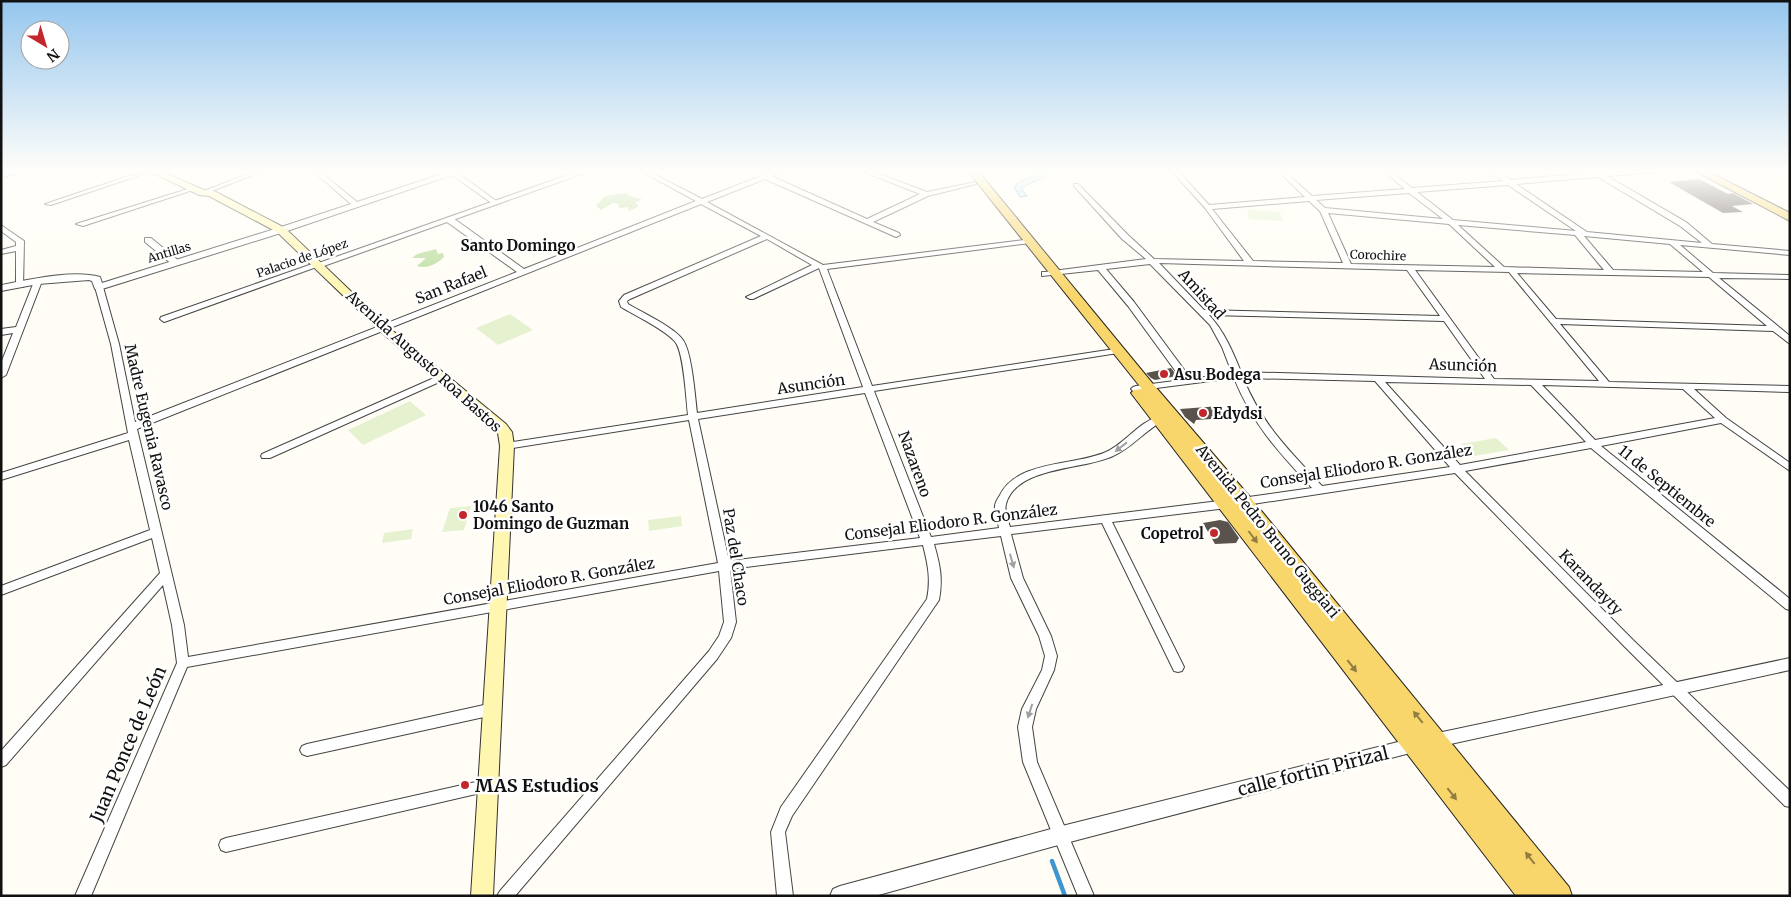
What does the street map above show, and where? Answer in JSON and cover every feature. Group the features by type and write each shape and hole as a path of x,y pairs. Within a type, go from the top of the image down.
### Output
{"main road":[{"name":"Avenida Augusto Roa Bastos","path":"246,212 281,230 384,328 505,432 507,446 482,896"},
{"name":"Avenida Pedro Bruno Guggiari","path":"1002,212 1142,388 1437,740 1560,896"},
{"path":"1778,212 1790,218"},
{"name":"Avenida Pedro Bruno Guggiari","path":"1142,388 1160,419 1236,502 1414,745 1532,896"}],"street":[{"path":"80,224 126,212"},
{"name":"Antillas","path":"99,287 333,212"},
{"name":"Palacio de López","path":"164,319 470,212"},
{"name":"San Rafael","path":"1,477 133,431 675,212"},
{"path":"722,212 820,266"},
{"path":"845,212 896,235"},
{"path":"867,222 888,212"},
{"name":"Amistad","path":"1101,212 1125,237 1152,260 1221,336 1236,375 1260,421 1319,488"},
{"path":"1211,212 1250,263"},
{"path":"1324,212 1348,266"},
{"path":"1343,212 1790,253"},
{"path":"1439,212 1502,270"},
{"path":"1551,212 1582,234 1611,273"},
{"path":"1664,212 1683,224 1712,247"},
{"path":"450,220 523,272"},
{"path":"1,227 20,241 20,284"},
{"name":"Paz del Chaco","path":"505,896 714,655 725,638 730,622 724,566 693,416 684,353 680,342 672,334 624,305 623,301 627,297 767,236"},
{"path":"148,240 176,263"},
{"path":"750,297 820,266 1025,241"},
{"path":"1673,243 1790,342"},
{"path":"1,252 19,248"},
{"name":"Corochire","path":"1050,273 1152,260 1512,271 1790,276"},
{"name":"Nazareno","path":"785,896 778,832 783,819 791,804 933,600 936,584 936,568 927,541 870,390 820,266"},
{"path":"1100,267 1131,304 1187,380"},
{"path":"1410,268 1491,381"},
{"path":"1512,271 1607,385"},
{"path":"1,288 20,284 89,277 96,279 99,287"},
{"path":"1,375 38,282"},
{"name":"Madre Eugenia Ravasco","path":"99,287 115,344 166,574"},
{"path":"1201,312 1448,319"},
{"path":"1555,321 1776,329"},
{"path":"1,332 20,329"},
{"name":"Asunción","path":"507,446 1112,351"},
{"name":"Asunción","path":"1142,388 1187,380 1236,375 1790,390"},
{"path":"266,456 442,376"},
{"name":"Karandayty","path":"1376,378 1457,469 1672,688 1790,801"},
{"name":"11 de Septiembre","path":"1533,382 1593,444 1790,606"},
{"path":"1686,387 1724,420 1790,468"},
{"path":"1086,896 1030,762 1025,728 1030,709 1048,670 1052,656 1046,636 1017,578 1000,506 1002,497 1022,479 1046,469 1108,455 1122,446 1139,430 1160,419"},
{"name":"Consejal Eliodoro R. González","path":"183,663 724,566 1236,502 1319,488 1457,469 1724,420"},
{"path":"1105,519 1178,667"},
{"path":"1,591 157,532"},
{"path":"1,761 166,574"},
{"name":"Juan Ponce de León","path":"83,896 183,663 178,625 166,574"},
{"name":"calle fortin Pirizal","path":"840,896 1062,835 1414,745 1790,664"},
{"path":"307,750 493,709"},
{"path":"226,845 488,785"}],"green space":[{"path":"1248,212 1278,212 1283,221 1249,219"},
{"path":"436,249 438,254 443,253 444,257 432,265 417,266 426,258 412,258 417,254"},
{"path":"510,314 533,330 498,345 476,328"},
{"path":"410,401 426,415 363,445 348,430"},
{"path":"1496,438 1509,450 1475,456 1461,444"},
{"path":"471,506 464,530 442,532 450,508"},
{"path":"681,516 682,526 649,531 648,520"},
{"path":"413,529 411,539 382,543 384,533"}],"building":[{"name":"Asu Bodega","path":"1171,368 1177,376 1155,380 1146,373"},
{"name":"Edydsi","path":"1220,406 1227,418 1196,420 1194,424 1185,417 1180,409"},
{"path":"1220,520 1228,522 1239,538 1236,543 1215,544 1203,523"}],"waterway":[{"path":"1052,861 1065,896"}],"place":[{"name":"Asu Bodega","path":"1164,374"},
{"name":"Edydsi","path":"1203,413"},
{"name":"1046 Santo Domingo de Guzman","path":"463,515"},
{"name":"Copetrol","path":"1214,533"},
{"name":"MAS Estudios","path":"465,785"}],"district":[{"name":"Santo Domingo","path":"518,245"}]}
